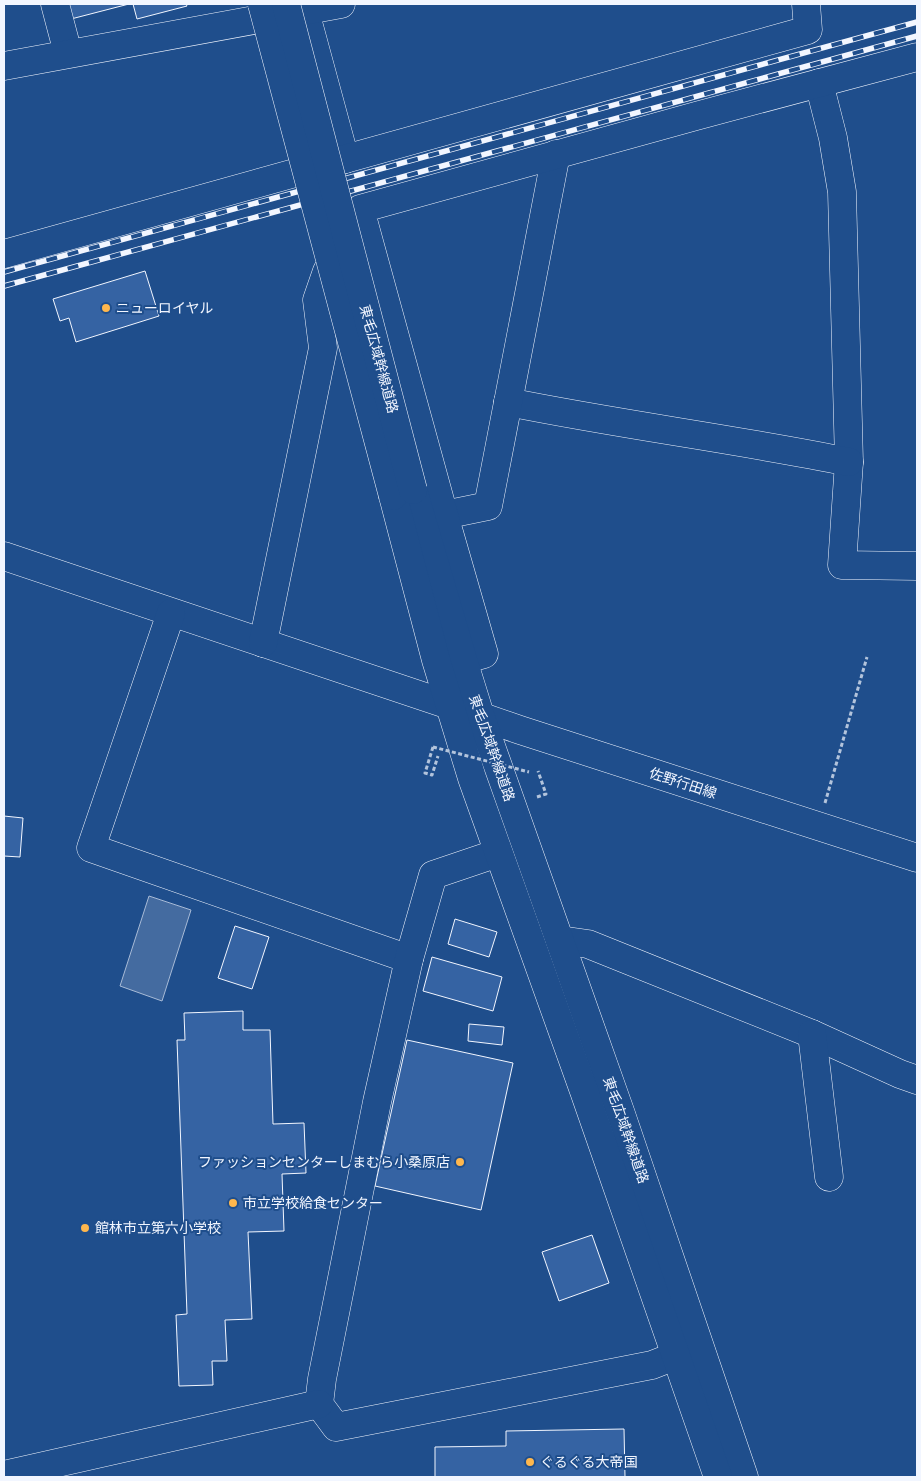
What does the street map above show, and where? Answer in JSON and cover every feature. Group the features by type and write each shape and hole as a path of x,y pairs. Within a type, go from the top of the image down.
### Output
{"main road":[{"path":"55,4 68,53"},
{"path":"4,66 68,53 249,10 341,4"},
{"path":"4,254 808,30 806,4"},
{"path":"298,6 345,159"},
{"name":"東毛広域幹線道路","path":"298,6 449,705 498,852 584,1091 718,1477"},
{"name":"東毛広域幹線道路","path":"249,10 403,493 624,1124 744,1477"},
{"path":"263,643 323,348 316,300 327,271 363,221 556,154 917,57"},
{"path":"819,84 833,138 842,192 849,462 842,565 917,566"},
{"path":"444,515 488,506 556,154"},
{"path":"363,221 484,654 463,660"},
{"path":"323,348 393,330"},
{"path":"508,402 577,416 790,450 849,462"},
{"name":"佐野行田線","path":"4,556 520,730 917,858"},
{"path":"171,613 91,848 409,959"},
{"path":"498,852 433,875 409,959 377,1102 322,1379 319,1404 336,1427 652,1365 675,1356"},
{"path":"560,940 588,944 812,1034 917,1080"},
{"path":"812,1034 829,1177"},
{"path":"4,1475 319,1404"}],"path":[{"path":"823,810 867,657"},
{"path":"443,746 446,752"},
{"path":"439,754 432,775 424,773 433,747 529,772 532,781"},
{"path":"520,776 526,766"},
{"path":"534,789 537,797 546,794 538,771"}],"water":[{"path":"149,896 191,910 162,1001 120,986"}],"building":[{"path":"67,4 129,4 71,19"},
{"path":"133,4 186,4 187,6 137,19"},
{"name":"ニューロイヤル","path":"145,271 159,316 76,342 69,318 60,321 53,299"},
{"path":"4,816 23,818 20,857 4,856"},
{"path":"455,919 497,932 489,957 448,944"},
{"path":"235,926 269,937 252,989 218,978"},
{"path":"432,957 502,977 493,1011 423,991"},
{"name":"市立学校給食センター","path":"243,1011 243,1030 270,1030 273,1124 304,1123 306,1173 282,1174 284,1231 248,1232 252,1319 225,1320 227,1361 212,1361 213,1385 179,1386 176,1315 187,1314 177,1040 185,1040 184,1013"},
{"path":"469,1024 504,1027 502,1045 468,1041"},
{"path":"407,1040 513,1063 481,1210 375,1186"},
{"path":"592,1235 609,1283 559,1301 542,1252"},
{"name":"ぐるぐる大帝国","path":"624,1429 625,1477 435,1477 435,1447 506,1446 506,1431"}],"railway":[{"path":"4,272 917,22"},
{"path":"4,286 917,36"}],"place":[{"name":"ニューロイヤル","path":"106,308"},
{"name":"ファッションセンターしまむら小桑原店","path":"460,1162"},
{"name":"市立学校給食センター","path":"233,1203"},
{"name":"館林市立第六小学校","path":"85,1228"},
{"name":"ぐるぐる大帝国","path":"530,1462"}]}
